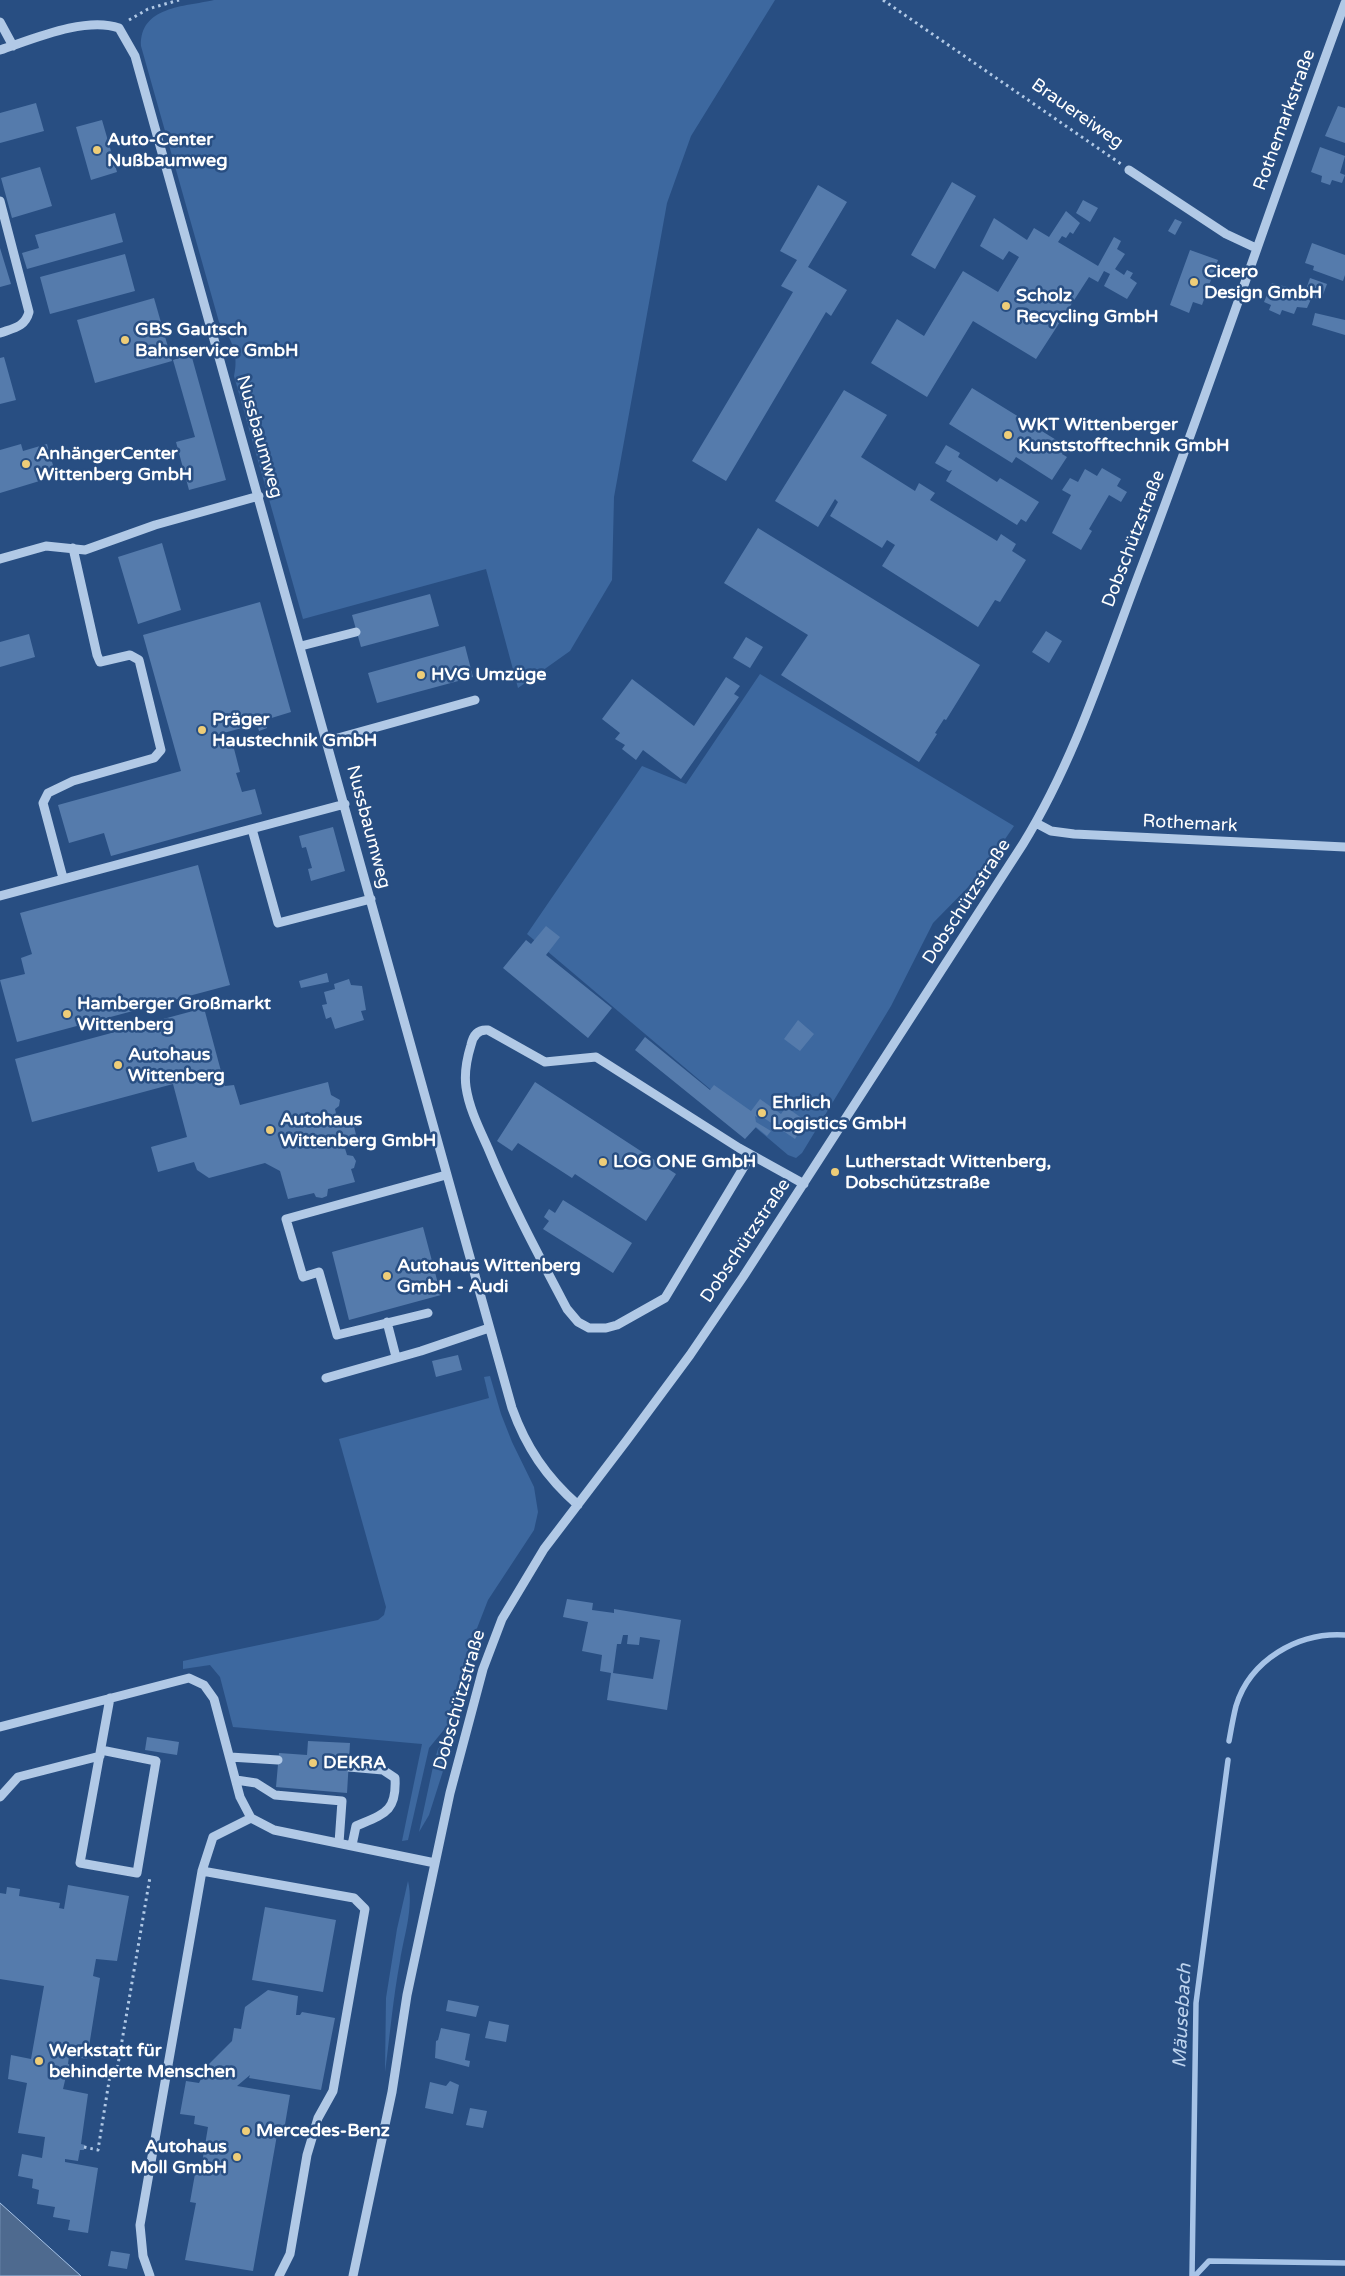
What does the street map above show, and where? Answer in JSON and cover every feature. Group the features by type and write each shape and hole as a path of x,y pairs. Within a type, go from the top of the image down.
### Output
{"street":[{"name":"Rothemarkstraße","path":"1256,248 1345,3"},
{"path":"0,22 13,46"},
{"path":"0,50 97,24 119,28"},
{"name":"Nussbaumweg","path":"119,28 135,56 512,1408 527,1444 545,1472 578,1505"},
{"name":"Brauereiweg","path":"1129,170 1226,234 1256,248"},
{"path":"0,201 29,312 26,322 0,333"},
{"name":"Dobschützstraße","path":"353,2276 392,2092 407,1995 450,1793 492,1643 502,1619 534,1563 690,1355 804,1184 1036,823 1074,746 1174,481 1256,248"},
{"path":"0,559 46,546 85,550 155,525 259,496"},
{"path":"63,878 43,803 48,793 74,781 154,758 161,750 139,660 130,654 100,662 73,548"},
{"path":"301,646 356,632"},
{"path":"327,741 474,700"},
{"path":"0,896 345,804"},
{"name":"Rothemark","path":"1036,823 1051,831 1074,834 1345,848"},
{"path":"252,829 278,923 371,899"},
{"path":"751,1155 665,1298 617,1325 606,1328 589,1328 578,1322 567,1309 510,1202 470,1107 466,1085 467,1060 476,1032 483,1029 488,1030 545,1062 596,1057 751,1155 804,1184"},
{"path":"428,1313 337,1335 319,1272 303,1277 286,1219 446,1175"},
{"path":"388,1322 396,1357"},
{"path":"326,1378 489,1328"},
{"path":"0,1727 189,1678 204,1685 214,1699 240,1797 251,1818 274,1830 435,1863"},
{"path":"0,1797 18,1777 100,1753 156,1761 137,1873 80,1863 100,1753 110,1698"},
{"path":"230,1757 278,1760"},
{"path":"349,1767 383,1770 395,1778 396,1796 386,1813 356,1826 352,1845"},
{"path":"236,1780 256,1783 275,1795 342,1801 338,1843"},
{"path":"150,2276 142,2256 140,2225 202,1870 213,1837 251,1818"},
{"path":"202,1870 354,1898 365,1909 333,2091 318,2118 306,2154 290,2254 279,2276"}],"path":[{"path":"119,28 134,16 178,0"},
{"name":"Brauereiweg","path":"884,0 1129,170"},
{"path":"73,2070 116,2076 150,1875 137,1873"},
{"path":"84,2147 98,2150 110,2075"}],"shaded area":[{"path":"214,0 775,0 691,136 667,203 614,497 612,580 570,651 518,688 486,569 303,619 234,376 235,354 228,335 219,322 141,46 143,33 148,23 156,16 177,7"},
{"path":"760,674 1014,826 981,874 933,923 891,1006 802,1153 796,1158 788,1155 527,934 642,766 686,784"},
{"path":"490,1376 501,1414 512,1442 534,1487 538,1512 534,1530 488,1600 467,1654 456,1700 447,1726 429,1748 408,1840 402,1841 422,1744 233,1727 220,1677 210,1665 183,1669 183,1661 378,1620 384,1615 386,1607 339,1439 489,1398 484,1377"},
{"path":"453,1730 456,1730 429,1815 419,1832 438,1749"},
{"path":"408,1881 410,1891 409,1911 395,1989 385,2072 386,1998 397,1929"},
{"path":"0,2203 81,2276 0,2276"}],"building":[{"path":"36,103 44,131 0,143 0,113"},
{"path":"1338,106 1345,108 1345,143 1325,136"},
{"name":"Auto-Center Nußbaumweg","path":"102,120 117,172 91,180 76,127"},
{"path":"1320,147 1345,156 1340,173 1345,175 1342,183 1332,180 1330,185 1321,182 1322,176 1311,172"},
{"path":"40,167 52,206 12,218 1,178"},
{"path":"952,182 976,196 935,269 911,255"},
{"path":"818,185 847,202 808,267 847,290 831,316 826,312 726,481 692,461 793,292 781,286 797,260 780,251"},
{"path":"1083,200 1098,208 1090,222 1076,213"},
{"name":"Scholz Recycling GmbH","path":"1066,211 1080,223 1073,234 1070,232 1066,238 1062,236 1058,242 1098,266 1114,237 1121,241 1117,249 1125,254 1115,269 1124,275 1127,270 1133,273 1130,278 1137,283 1127,299 1104,286 1110,274 1104,271 1098,282 1089,277 1036,359 973,321 927,397 871,363 897,319 924,336 963,271 998,292 1019,257 1009,251 1003,260 980,246 994,218 1027,240 1034,228 1049,237"},
{"path":"115,213 123,242 27,269 22,253 39,248 35,235"},
{"path":"1175,219 1182,222 1175,235 1168,231"},
{"path":"1312,243 1345,255 1345,275 1343,281 1313,270 1314,266 1305,263"},
{"path":"0,248 11,284 0,287"},
{"name":"Cicero Design GmbH","path":"1190,250 1218,260 1202,305 1193,302 1189,313 1170,305"},
{"path":"125,254 135,291 50,314 40,277"},
{"path":"1310,278 1327,284 1321,300 1312,297 1307,308 1297,307 1294,314 1282,310 1280,315 1269,310 1271,305 1264,302 1272,283 1305,292"},
{"name":"GBS Gautsch Bahnservice GmbH","path":"154,298 172,361 95,383 77,320"},
{"path":"1315,313 1345,320 1345,335 1312,325"},
{"path":"191,354 226,480 189,490 176,442 195,437 173,360"},
{"path":"4,357 16,400 0,404 0,358"},
{"name":"WKT Wittenberger Kunststofftechnik GmbH","path":"972,388 1066,446 1062,454 1067,457 1052,480 1016,457 1012,463 949,424"},
{"path":"844,390 887,415 861,457 915,491 919,483 935,493 930,500 997,541 1001,534 1016,544 1012,551 1026,560 1000,602 995,600 978,627 882,566 895,545 887,540 882,548 830,516 838,502 835,499 818,527 775,501"},
{"name":"AnhängerCenter Wittenberg GmbH","path":"21,444 23,451 47,444 56,476 0,493 0,450"},
{"name":"WKT Wittenberger Kunststofftechnik GmbH","path":"946,445 960,453 958,457 997,482 1000,478 1039,502 1026,522 1021,519 1017,525 946,481 952,470 949,471 935,463"},
{"path":"1102,468 1121,479 1117,486 1127,492 1121,502 1109,495 1089,529 1092,531 1081,550 1052,533 1071,495 1062,490 1070,478 1078,482 1085,469 1097,476"},
{"path":"758,528 980,665 946,720 944,719 935,733 937,734 919,762 781,675 808,635 724,583"},
{"path":"162,543 181,610 138,624 118,557"},
{"path":"430,594 439,626 361,647 352,615"},
{"name":"Präger Haustechnik GmbH","path":"260,602 291,712 265,720 267,728 259,731 257,724 216,735 219,745 232,741 240,772 236,773 242,792 255,789 262,814 111,856 104,833 69,843 58,805 181,771 143,635"},
{"path":"1046,631 1062,641 1049,663 1032,652"},
{"path":"29,634 35,657 0,667 0,642"},
{"path":"746,637 763,647 750,668 733,658"},
{"name":"HVG Umzüge","path":"465,646 473,677 377,703 368,673"},
{"path":"726,677 740,686 734,694 739,697 681,779 643,750 636,760 622,749 625,745 615,739 620,733 602,719 632,679 694,726"},
{"path":"333,827 345,871 311,881 308,869 312,868 306,847 302,848 299,836"},
{"path":"198,865 230,985 17,1042 0,980 25,974 21,958 32,954 20,913"},
{"path":"546,926 560,937 546,955 612,1008 588,1038 503,968 526,940 531,944"},
{"path":"327,973 329,982 301,988 299,981"},
{"path":"349,979 351,985 362,986 366,1010 361,1011 364,1020 335,1029 331,1017 326,1019 322,1005 327,1004 324,992 335,989 334,984"},
{"path":"204,1008 225,1086 234,1085 240,1105 328,1082 331,1095 340,1100 339,1106 335,1109 338,1122 352,1118 357,1139 343,1142 347,1155 353,1156 356,1161 354,1168 351,1169 355,1182 328,1189 327,1196 322,1198 316,1197 314,1193 288,1199 280,1171 265,1163 209,1178 197,1170 194,1162 158,1172 151,1147 187,1137 173,1084 32,1122 15,1059"},
{"path":"798,1020 814,1034 800,1051 784,1039"},
{"path":"645,1037 710,1090 714,1085 751,1111 760,1099 781,1114 786,1107 806,1121 795,1139 761,1116 759,1118 755,1116 756,1122 771,1131 767,1136 756,1127 745,1139 635,1050"},
{"name":"LOG ONE GmbH","path":"535,1082 676,1174 646,1221 575,1174 572,1178 518,1143 512,1151 497,1141"},
{"name":"LOG ONE GmbH","path":"563,1200 632,1243 613,1273 543,1229 549,1221 544,1217 549,1209 555,1213"},
{"path":"423,1227 441,1295 349,1320 332,1252"},
{"path":"458,1355 462,1370 436,1377 432,1361"},
{"path":"567,1599 593,1603 592,1610 614,1613 614,1609 681,1620 667,1710 607,1700 611,1673 600,1671 602,1655 582,1651 588,1622 563,1617","holes":["623,1635 628,1635 627,1644 639,1645 640,1637 660,1640 653,1679 613,1673 617,1644 621,1644"]},
{"path":"147,1737 179,1742 177,1755 145,1750"},
{"name":"DEKRA","path":"308,1741 350,1743 347,1793 276,1787 279,1753 307,1755"},
{"name":"Werkstatt für behinderte Menschen","path":"68,1885 129,1896 117,1961 96,1959 93,1976 100,1978 87,2059 69,2056 68,2064 73,2065 72,2073 67,2072 63,2089 88,2094 81,2144 85,2145 84,2150 80,2150 78,2161 65,2159 65,2162 98,2168 88,2233 68,2230 70,2220 53,2217 55,2207 37,2204 39,2190 32,2188 33,2179 18,2176 22,2154 42,2158 45,2137 18,2133 27,2083 8,2079 11,2055 31,2059 44,1986 0,1979 0,1893 6,1894 7,1887 20,1889 19,1896 60,1903 59,1908 64,1909"},
{"path":"265,1907 336,1920 323,1992 252,1980"},
{"name":"Mercedes-Benz","path":"268,1990 298,1996 296,2015 300,2015 302,2012 335,2018 321,2090 249,2078 250,2075 237,2086 290,2095 283,2136 277,2135 253,2271 185,2260 196,2203 190,2202 195,2174 200,2175 208,2127 194,2124 195,2116 180,2114 186,2081 199,2083 208,2065 232,2041 234,2028 241,2029 245,2007"},
{"path":"448,2000 479,2006 476,2017 446,2011"},
{"path":"489,2021 509,2025 506,2042 485,2038"},
{"path":"441,2028 470,2034 465,2060 470,2061 469,2067 435,2058 436,2041 438,2040"},
{"path":"450,2081 459,2085 453,2114 425,2108 430,2082 446,2086"},
{"path":"470,2108 487,2111 483,2128 466,2125"},
{"path":"111,2251 130,2254 127,2269 108,2266"}],"waterway":[{"name":"Mäusebach","path":"1229,1741 1236,1706 1243,1690 1252,1675 1264,1663 1278,1652 1310,1638 1327,1635 1345,1635"},
{"name":"Mäusebach","path":"1192,2276 1196,2003 1228,1760"},
{"path":"1195,2276 1209,2261 1345,2263"}],"place":[{"name":"Auto-Center Nußbaumweg","path":"97,150"},
{"name":"Cicero Design GmbH","path":"1194,282"},
{"name":"Scholz Recycling GmbH","path":"1006,306"},
{"name":"GBS Gautsch Bahnservice GmbH","path":"125,340"},
{"name":"WKT Wittenberger Kunststofftechnik GmbH","path":"1008,435"},
{"name":"AnhängerCenter Wittenberg GmbH","path":"26,464"},
{"name":"HVG Umzüge","path":"421,675"},
{"name":"Präger Haustechnik GmbH","path":"202,730"},
{"name":"Hamberger Großmarkt Wittenberg","path":"67,1014"},
{"name":"Autohaus Wittenberg","path":"118,1065"},
{"name":"Ehrlich Logistics GmbH","path":"762,1113"},
{"name":"Autohaus Wittenberg GmbH","path":"270,1130"},
{"name":"LOG ONE GmbH","path":"603,1162"},
{"name":"Lutherstadt Wittenberg, Dobschützstraße","path":"835,1172"},
{"name":"Autohaus Wittenberg GmbH - Audi","path":"387,1276"},
{"name":"DEKRA","path":"313,1763"},
{"name":"Werkstatt für behinderte Menschen","path":"39,2061"},
{"name":"Mercedes-Benz","path":"246,2131"},
{"name":"Autohaus Moll GmbH","path":"237,2157"}]}
